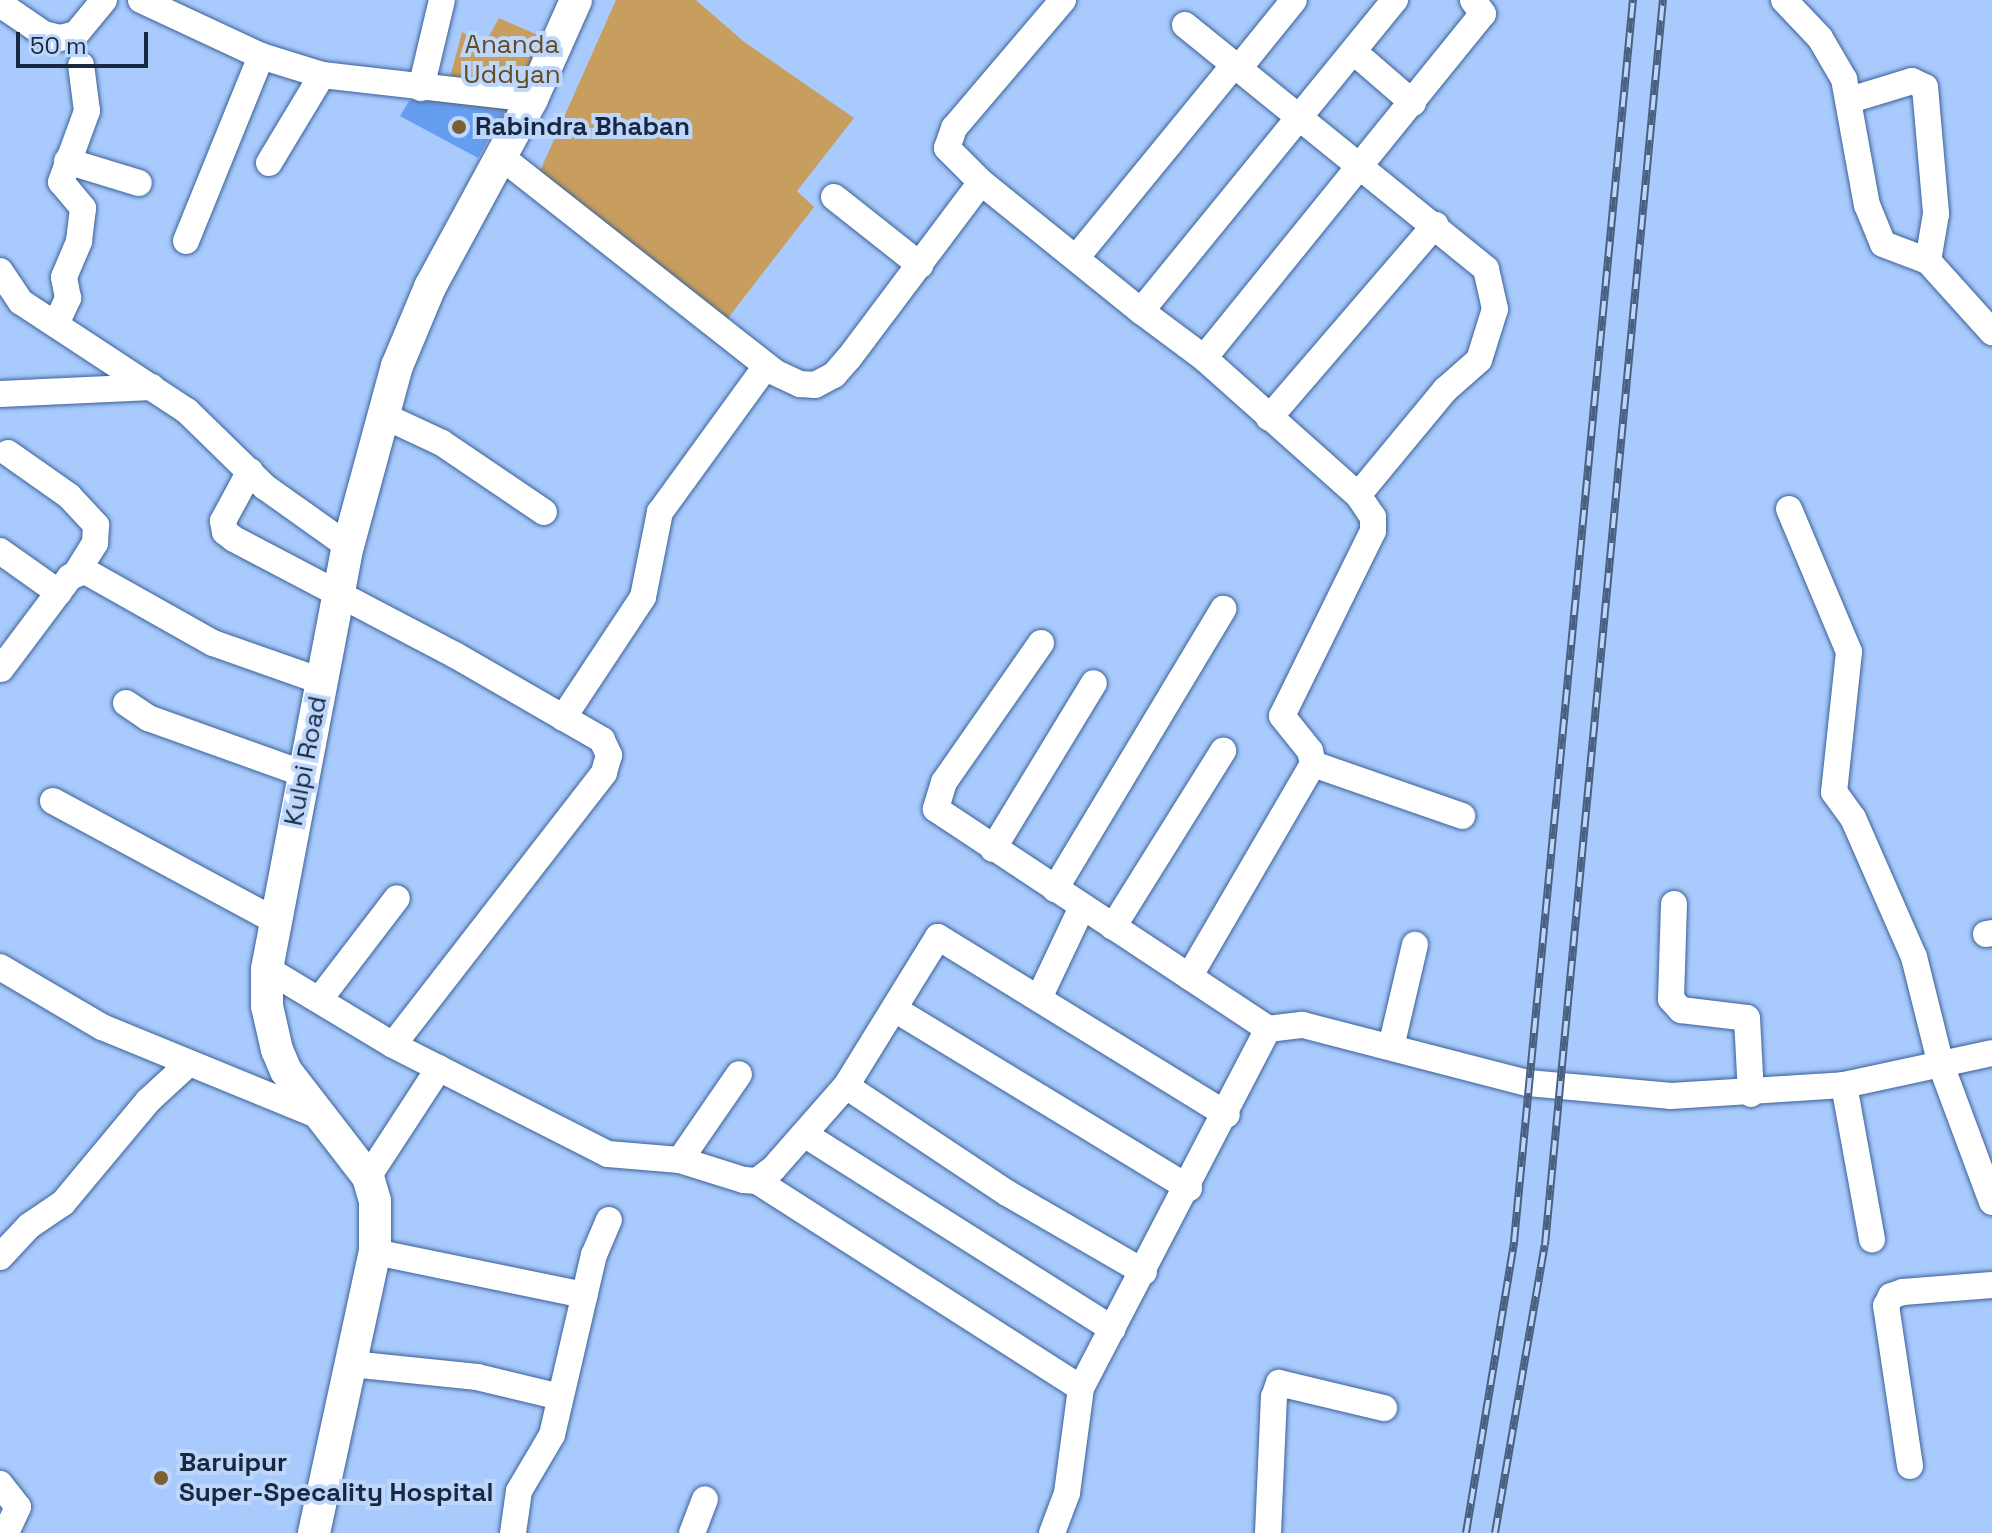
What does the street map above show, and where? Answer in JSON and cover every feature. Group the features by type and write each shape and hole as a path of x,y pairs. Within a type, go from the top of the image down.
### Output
{"main road":[{"name":"Kulpi Road","path":"314,1533 375,1252 375,1201 368,1177 286,1071 277,1050 267,1006 267,969 348,546 382,415 413,322 532,99 576,0"}],"street":[{"path":"0,4 44,34 60,38 76,34 104,0"},
{"path":"141,0 261,56 322,75 532,99"},
{"path":"421,88 442,0"},
{"path":"1063,0 948,138 953,156 1141,311 1204,358 1358,495 1373,517 1373,531 1282,716 1310,751 1313,764 1189,977"},
{"path":"1076,258 1294,0"},
{"path":"1141,311 1395,0"},
{"path":"1204,358 1483,14 1473,0"},
{"path":"1784,0 1827,48 1850,100 1874,229 1894,251 1928,261 1992,332"},
{"path":"1185,25 1363,165 1486,269 1494,315 1479,360 1445,390 1358,495"},
{"path":"1354,52 1413,103"},
{"path":"186,241 261,56"},
{"path":"56,324 68,298 64,277 79,241 83,208 61,182 87,111 81,65"},
{"path":"269,163 322,75"},
{"path":"1850,100 1912,81 1925,87 1936,214 1928,261"},
{"path":"500,156 766,366 800,384 815,385 834,375 981,182"},
{"path":"67,161 139,183"},
{"path":"834,197 920,265"},
{"path":"1269,418 1435,225"},
{"path":"0,271 21,302 152,387 207,427 265,487 348,546"},
{"path":"563,718 643,597 660,512 766,366"},
{"path":"0,394 152,387"},
{"path":"382,415 442,443 544,512"},
{"path":"1,669 77,572 95,543 96,525 69,496 8,453"},
{"path":"250,471 223,521 225,532 338,598 455,655 602,740 609,755 604,773 393,1045"},
{"path":"1789,509 1849,652 1834,792 1853,818 1914,957 1941,1065 1992,1202"},
{"path":"0,551 59,593"},
{"path":"77,572 92,574 213,643 321,681"},
{"path":"1055,889 1223,609"},
{"path":"1041,643 936,799 942,817 1268,1029 1303,1025 1558,1088 1671,1096 1751,1094 1844,1085 1992,1053"},
{"path":"993,849 1094,683"},
{"path":"126,703 148,718 304,774"},
{"path":"1113,927 1223,751"},
{"path":"1313,764 1462,816"},
{"path":"53,801 276,921"},
{"path":"319,1000 397,898"},
{"path":"1674,904 1671,999 1681,1010 1747,1018 1751,1094"},
{"path":"1040,996 1082,907"},
{"path":"757,1181 846,1086 896,1010 938,937 1040,996 1227,1115"},
{"path":"1391,1047 1415,945"},
{"path":"0,967 102,1027 187,1065 326,1119"},
{"path":"267,969 393,1045 608,1154 680,1160 757,1181 1081,1388"},
{"path":"896,1010 1189,1188"},
{"path":"1052,1533 1067,1493 1081,1388 1189,1188 1268,1029"},
{"path":"0,1257 29,1226 63,1203 148,1101 187,1065"},
{"path":"368,1177 439,1068"},
{"path":"680,1160 739,1074"},
{"path":"1844,1085 1872,1239"},
{"path":"846,1086 1007,1193 1144,1272"},
{"path":"804,1134 1112,1329"},
{"path":"513,1533 519,1491 552,1435 585,1295 609,1220"},
{"path":"375,1252 585,1295"},
{"path":"1910,1466 1886,1306 1891,1296 1903,1292 1992,1285"},
{"path":"351,1364 477,1377 560,1397"},
{"path":"1268,1533 1274,1397 1279,1383 1384,1408"},
{"path":"0,1484 18,1507 6,1533"},
{"path":"692,1533 705,1499"}],"green space":[{"path":"616,0 696,0 743,41 854,118 797,191 814,207 721,327 537,178"},
{"name":"Ananda Uddyan","path":"499,18 554,42 518,95 449,81 462,32 484,45"}],"building":[{"name":"Rabindra Bhaban","path":"409,101 503,113 478,158 400,116"}],"railway":[{"path":"1466,1533 1514,1242 1633,0"},
{"path":"1495,1533 1545,1245 1663,0"}],"place":[{"name":"Rabindra Bhaban","path":"459,127"},
{"name":"Baruipur Super-Specality Hospital","path":"161,1478"}]}
